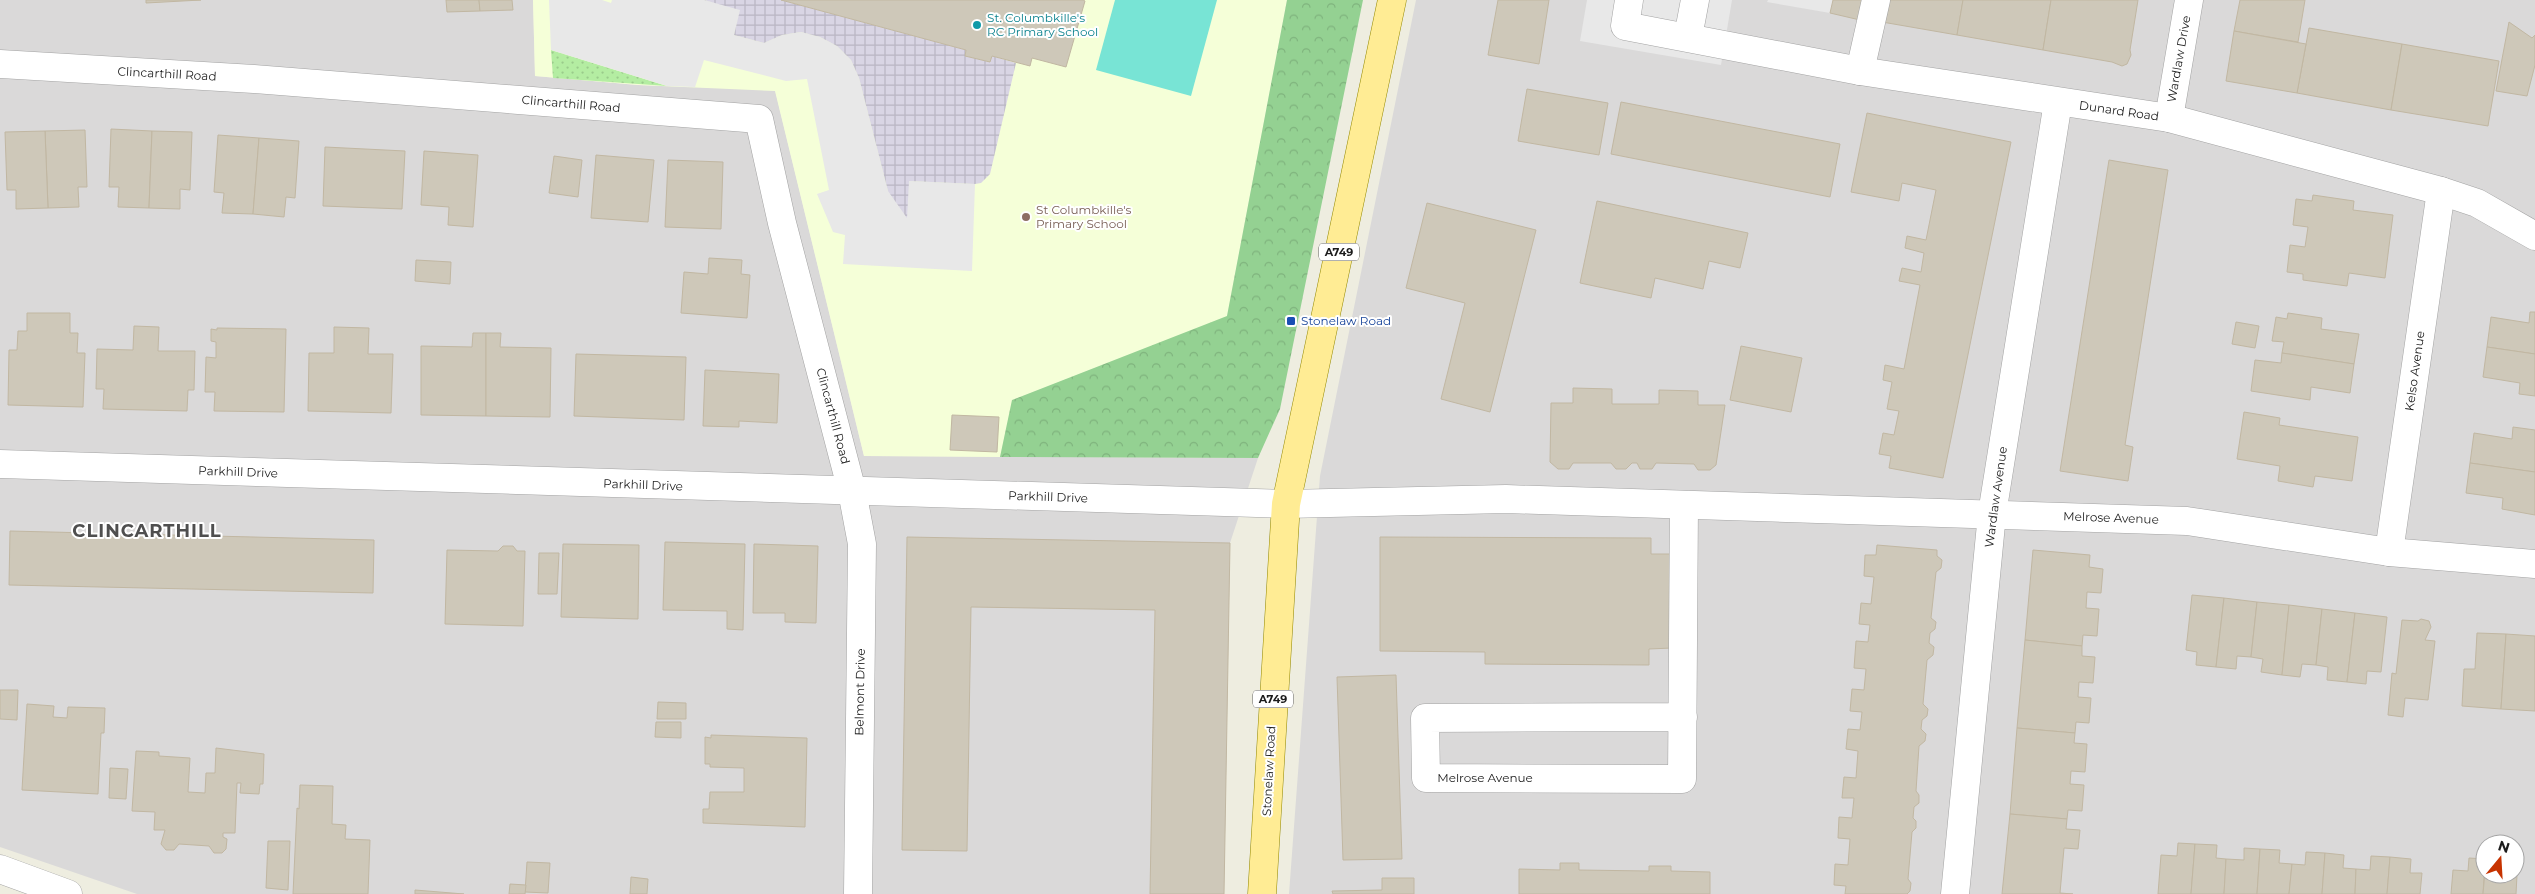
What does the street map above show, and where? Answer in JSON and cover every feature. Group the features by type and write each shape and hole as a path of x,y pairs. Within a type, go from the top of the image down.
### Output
{"main road":[{"name":"Stonelaw Road","path":"1262,894 1286,504 1392,0"}],"street":[{"name":"Dunard Road","path":"1629,0 1625,26 1860,71 2169,118 2441,190 2477,203 2535,236"},
{"path":"1688,37 1695,0"},
{"path":"1860,71 1876,0"},
{"name":"Wardlaw Drive","path":"2169,118 2189,0"},
{"name":"Clincarthill Road","path":"0,64 254,79 759,119 782,222 852,491"},
{"name":"Wardlaw Avenue","path":"1955,894 1992,514 2058,102"},
{"name":"Kelso Avenue","path":"2389,552 2441,190"},
{"name":"Parkhill Drive","path":"0,464 1286,504"},
{"name":"Belmont Drive","path":"852,491 862,544 858,894"},
{"name":"Melrose Avenue","path":"1286,504 1506,499 2187,521 2389,552 2535,564"},
{"name":"Melrose Avenue","path":"1683,717 1425,718 1426,778 1682,779 1683,717 1684,505"},
{"path":"0,869 68,894"}],"shaded area":[{"path":"0,0 533,0 535,76 638,85 775,90 864,456 1258,458 1230,543 1224,894 137,894 0,847"},
{"name":"St Columbkille's Primary School","path":"533,0 1287,0 1227,317 1013,400 1000,457 864,456 775,91 638,85 535,76"},
{"path":"549,0 602,0 611,3 612,0 704,0 741,9 734,35 764,43 782,35 801,32 820,37 837,46 851,60 859,78 888,191 909,181 975,184 972,271 843,264 845,235 833,232 817,194 829,190 807,79 786,81 704,60 695,87 667,86 551,50"},
{"path":"704,0 781,0 966,50 965,56 990,62 992,56 1016,63 990,174 981,183 975,184 909,181 907,218 888,191 859,78 851,60 837,46 820,37 801,32 782,35 764,43 734,35 740,10"},
{"path":"1115,0 1217,0 1191,96 1096,70"},
{"path":"1416,0 2535,0 2535,894 1289,894 1320,476"},
{"path":"1587,0 1732,0 1721,65 1580,41"},
{"path":"1768,0 1833,0 1830,13 1767,2"}],"green space":[{"path":"1287,0 1363,0 1280,409 1258,458 1000,457 1012,400 1227,316"},
{"path":"551,50 667,86 553,78"}],"building":[{"path":"146,0 201,0 146,3"},
{"path":"446,0 479,0 480,11 447,12"},
{"path":"479,0 512,0 513,10 480,11"},
{"name":"St. Columbkille's RC Primary School","path":"781,0 1085,1 1066,67 1032,58 1030,66 992,56 990,62 965,56 966,50"},
{"path":"1498,0 1549,0 1539,64 1488,55"},
{"path":"1833,0 1865,0 1860,20 1830,13"},
{"path":"1886,0 1963,0 1957,35 1882,22"},
{"path":"1963,0 2051,0 2043,50 1957,35"},
{"path":"2051,0 2138,0 2130,50 2131,55 2127,64 2122,66 2112,62 2043,50"},
{"path":"2240,0 2305,0 2298,42 2234,31"},
{"path":"2509,22 2532,38 2535,35 2535,65 2527,96 2496,91"},
{"path":"2309,28 2402,44 2391,110 2297,93"},
{"path":"2234,31 2306,44 2297,93 2226,81"},
{"path":"2402,44 2499,61 2488,126 2391,110"},
{"path":"1527,89 1608,103 1599,155 1518,141"},
{"path":"1621,102 1840,144 1830,197 1611,154"},
{"path":"1867,113 2011,142 1943,478 1889,468 1891,456 1879,454 1883,433 1894,435 1899,411 1887,409 1892,382 1883,380 1885,365 1904,369 1920,285 1899,281 1902,268 1921,272 1924,253 1905,248 1907,236 1926,240 1936,190 1902,183 1899,201 1851,192"},
{"path":"111,129 152,131 149,208 118,207 119,187 109,187"},
{"path":"85,130 87,187 78,187 79,207 48,208 45,131"},
{"path":"45,131 48,208 16,209 16,190 7,190 5,132"},
{"path":"152,131 192,132 190,190 180,189 180,209 149,208"},
{"path":"218,135 259,138 253,214 222,213 224,193 214,192"},
{"path":"259,138 299,141 295,198 286,197 284,217 253,214"},
{"path":"325,147 405,151 402,209 323,206"},
{"path":"424,151 478,155 473,227 448,225 449,207 421,205"},
{"path":"596,155 654,160 648,222 591,218"},
{"path":"554,156 582,160 578,197 549,193"},
{"path":"668,160 723,162 721,229 665,227"},
{"path":"2109,160 2168,170 2125,445 2133,447 2128,481 2060,471"},
{"path":"2313,195 2354,201 2353,210 2393,215 2385,278 2349,273 2347,286 2303,280 2303,274 2287,272 2290,245 2305,247 2308,227 2293,225 2296,199 2312,201"},
{"path":"1597,201 1748,233 1740,268 1709,261 1703,289 1655,278 1651,298 1580,283"},
{"path":"1427,203 1536,230 1490,412 1441,399 1465,303 1406,288"},
{"path":"709,258 742,260 741,274 750,275 747,318 681,313 684,272 708,274"},
{"path":"416,260 451,262 450,284 415,281"},
{"path":"2530,312 2535,312 2535,354 2487,347 2491,317 2529,323"},
{"path":"27,313 70,313 70,333 78,333 77,353 85,353 83,407 8,405 9,350 17,350 18,331 27,331"},
{"path":"2288,313 2322,318 2321,329 2359,334 2354,364 2282,353 2284,342 2272,341 2276,317 2287,319"},
{"path":"2236,322 2259,326 2255,348 2232,344"},
{"path":"134,326 159,327 158,351 195,351 194,390 188,390 187,411 103,409 104,389 96,389 97,349 133,350"},
{"path":"334,327 369,328 368,354 393,354 391,413 308,411 309,353 334,353"},
{"path":"217,328 286,329 284,412 214,411 215,392 205,392 206,357 216,358 216,342 211,341 211,329 217,330"},
{"path":"473,333 486,333 486,416 421,415 421,346 472,347"},
{"path":"486,333 501,333 500,347 551,348 550,417 486,416"},
{"path":"1741,346 1802,358 1791,412 1730,400"},
{"path":"2487,347 2535,354 2535,396 2519,394 2520,383 2483,377"},
{"path":"2282,353 2354,364 2350,393 2311,387 2310,400 2251,391 2255,360 2281,363"},
{"path":"576,354 686,357 684,420 574,416"},
{"path":"705,370 779,374 777,423 739,421 739,427 703,426"},
{"path":"1573,388 1612,389 1612,404 1659,404 1659,390 1698,391 1698,405 1725,405 1716,465 1710,470 1698,470 1694,464 1656,463 1652,469 1640,469 1637,463 1632,463 1626,469 1616,469 1611,463 1573,463 1569,469 1558,469 1550,462 1551,403 1573,403"},
{"path":"2244,412 2280,418 2279,425 2358,437 2352,481 2315,476 2313,487 2278,481 2280,466 2237,459"},
{"path":"952,415 999,417 997,452 950,450"},
{"path":"2513,427 2535,430 2535,472 2470,463 2474,433 2512,439"},
{"path":"2470,463 2535,472 2535,515 2502,509 2503,498 2466,493"},
{"path":"10,531 374,540 373,593 9,585"},
{"path":"907,537 1230,543 1224,894 1150,894 1155,610 971,607 967,851 902,850"},
{"path":"1380,537 1651,538 1651,554 1672,554 1672,648 1649,649 1649,665 1485,664 1485,652 1380,651"},
{"path":"665,542 745,544 743,630 727,629 727,611 663,610"},
{"path":"563,544 639,545 638,619 561,617"},
{"path":"754,544 818,546 816,623 785,622 785,613 753,613"},
{"path":"1877,545 1937,550 1937,556 1942,560 1941,568 1936,572 1931,618 1936,622 1935,629 1930,633 1929,643 1934,647 1933,655 1927,660 1923,704 1928,709 1927,716 1922,720 1921,729 1926,734 1925,741 1919,746 1916,791 1919,795 1919,803 1914,807 1913,818 1916,821 1916,828 1912,832 1908,879 1911,883 1910,891 1907,894 1845,894 1846,886 1834,885 1835,864 1848,865 1850,839 1838,838 1839,817 1852,818 1854,798 1842,798 1844,777 1856,778 1858,751 1846,749 1848,729 1860,730 1862,712 1850,711 1852,689 1864,690 1866,669 1854,668 1856,641 1868,642 1870,625 1859,624 1861,603 1871,604 1874,577 1864,576 1865,555 1876,555"},
{"path":"503,546 513,546 517,551 525,551 523,626 445,624 447,550 498,551"},
{"path":"2033,550 2090,555 2089,567 2103,569 2101,593 2087,592 2086,608 2099,609 2097,636 2083,635 2082,646 2025,640"},
{"path":"539,553 559,553 557,594 538,594"},
{"path":"2192,595 2224,598 2216,667 2196,665 2197,652 2186,650"},
{"path":"2224,598 2257,602 2251,657 2237,656 2236,669 2216,667"},
{"path":"2257,602 2289,605 2282,675 2261,672 2263,659 2251,657"},
{"path":"2289,605 2322,609 2316,665 2302,664 2300,677 2282,675"},
{"path":"2322,609 2355,613 2347,682 2327,680 2328,667 2316,665"},
{"path":"2355,613 2387,617 2381,672 2367,671 2366,684 2347,682"},
{"path":"2421,619 2429,621 2431,627 2425,640 2435,641 2428,700 2405,698 2403,717 2388,715 2392,673 2396,674 2402,620 2418,621"},
{"path":"2477,633 2506,634 2501,709 2462,706 2464,669 2475,669"},
{"path":"2506,634 2535,636 2535,711 2501,709"},
{"path":"2025,640 2082,646 2082,656 2095,657 2093,683 2079,682 2078,697 2091,698 2089,723 2076,722 2075,733 2017,728"},
{"path":"1396,675 1402,859 1343,860 1337,677"},
{"path":"0,690 18,690 17,720 0,719"},
{"path":"658,702 686,703 686,719 657,719"},
{"path":"27,704 54,706 53,717 67,718 68,707 105,708 104,733 101,733 98,794 22,790"},
{"path":"656,722 681,722 681,738 655,737"},
{"path":"2017,728 2075,733 2074,743 2087,744 2085,772 2071,771 2070,784 2084,785 2082,811 2068,810 2067,819 2010,814"},
{"path":"711,735 807,738 805,827 703,823 703,809 709,809 710,792 744,792 744,768 710,767 710,764 705,764 705,737 711,738"},
{"path":"216,748 264,754 263,784 260,784 259,794 240,793 241,783 237,783 235,833 223,833 223,837 227,839 226,849 222,853 214,853 209,846 179,844 174,850 166,850 161,844 165,830 154,830 155,812 132,811 136,751 159,752 159,756 190,758 188,792 205,793 206,773 215,773"},
{"path":"110,768 128,769 126,799 109,798"},
{"path":"300,785 333,786 332,824 346,825 345,839 370,840 368,894 293,894 297,808 299,809"},
{"path":"2010,814 2067,819 2066,829 2080,830 2078,849 2064,848 2060,893 2073,894 2002,894"},
{"path":"268,841 290,841 288,890 266,888"},
{"path":"2178,843 2195,844 2191,894 2158,894 2161,855 2177,856"},
{"path":"2195,844 2217,845 2216,858 2226,859 2224,894 2191,894"},
{"path":"2244,848 2260,849 2257,894 2224,894 2226,859 2244,860"},
{"path":"2260,849 2280,850 2279,863 2292,864 2289,894 2257,894"},
{"path":"2306,852 2325,853 2322,894 2289,894 2292,864 2305,865"},
{"path":"2325,853 2344,855 2343,868 2356,869 2355,894 2322,894"},
{"path":"2371,856 2390,857 2387,894 2355,894 2356,869 2370,870"},
{"path":"2390,857 2411,859 2410,873 2422,873 2420,894 2387,894"},
{"path":"2469,858 2475,858 2475,884 2484,884 2483,894 2451,894 2453,870 2468,871"},
{"path":"527,862 550,863 548,893 525,892"},
{"path":"1560,863 1579,863 1579,870 1649,871 1649,866 1671,866 1671,871 1710,872 1710,894 1519,894 1519,869 1560,870"},
{"path":"631,877 648,879 647,894 630,894"},
{"path":"1382,878 1414,878 1414,894 1333,894 1332,891 1382,890"},
{"path":"510,884 526,885 525,894 509,894"},
{"path":"2484,884 2517,884 2516,894 2483,894"},
{"path":"415,890 464,894 415,894"}],"place":[{"name":"St. Columbkille's RC Primary School","path":"977,25"},
{"name":"St Columbkille's Primary School","path":"1026,217"},
{"name":"Stonelaw Road","path":"1291,321"}],"district":[{"name":"CLINCARTHILL","path":"147,531"}]}
